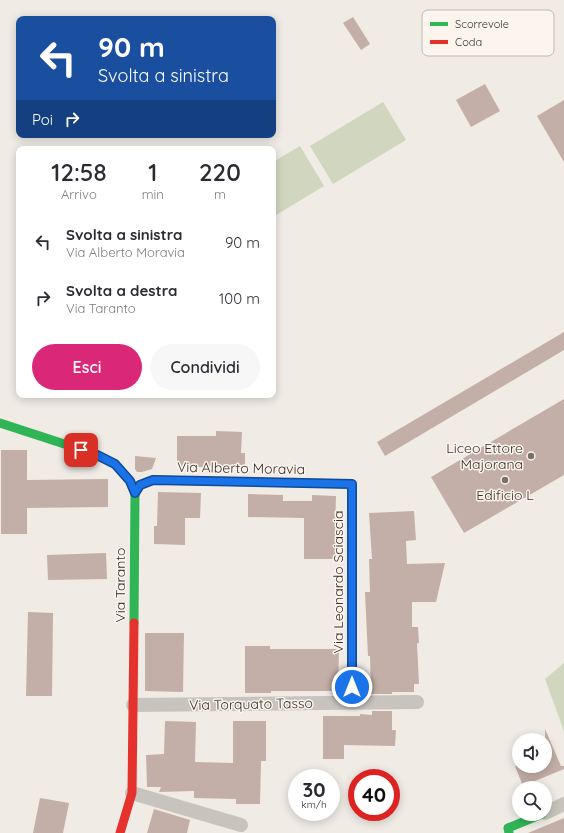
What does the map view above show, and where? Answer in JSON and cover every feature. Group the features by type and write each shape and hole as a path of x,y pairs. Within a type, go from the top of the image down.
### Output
{"street":[{"name":"Via Taranto","path":"0,423 95,454 115,464 130,481 135,493 132,793 120,833"},
{"name":"Via Alberto Moravia","path":"135,493 140,485 153,480 352,484"},
{"name":"Via Leonardo Sciascia","path":"352,484 352,703"},
{"name":"Via Torquato Tasso","path":"133,705 417,702"},
{"path":"132,793 241,825"},
{"path":"552,809 564,804"},
{"path":"509,830 528,821"}],"green space":[{"path":"383,102 406,140 333,184 310,146"},
{"path":"300,146 324,186 276,215 276,160"},
{"path":"564,663 564,731 545,679"}],"building":[{"path":"353,17 370,44 361,50 343,23"},
{"path":"485,84 500,111 471,127 456,100"},
{"path":"564,100 564,162 537,116"},
{"path":"564,332 564,350 385,456 377,442"},
{"path":"564,399 564,475 464,533 431,477"},
{"path":"216,431 242,432 241,453 245,453 245,467 177,466 177,436 216,436"},
{"path":"1,450 27,450 27,480 108,479 108,507 27,508 27,534 1,534"},
{"path":"135,456 156,458 152,469 137,472 135,469"},
{"path":"158,492 201,493 200,518 185,518 185,545 154,544 154,526 157,526"},
{"path":"248,494 283,495 283,501 312,501 312,495 336,496 335,559 304,559 304,518 248,517"},
{"path":"414,511 416,540 406,541 407,564 445,563 436,602 412,602 412,627 418,627 419,643 417,643 419,684 414,684 414,692 371,694 370,656 368,656 365,592 370,592 369,559 372,559 369,513"},
{"path":"106,553 107,579 48,580 47,555"},
{"path":"28,612 53,613 52,696 26,696"},
{"path":"145,633 184,633 183,692 145,691"},
{"path":"245,646 270,646 270,649 339,649 338,691 271,691 271,693 245,693"},
{"path":"372,711 392,711 392,730 396,730 395,746 344,745 344,759 323,759 323,716 360,716 360,714 372,715"},
{"path":"165,721 196,722 195,762 233,763 233,721 266,721 266,761 261,761 260,804 236,804 236,799 194,798 194,791 159,792 161,787 147,787 146,755 164,754"},
{"path":"552,745 561,766 564,766 564,769 535,781 521,781 518,773 552,773"},
{"path":"40,798 69,803 63,833 33,833"},
{"path":"154,809 190,820 187,833 147,833"},
{"path":"564,818 564,833 528,833"}],"traffic: fast":[{"path":"0,423 95,454 115,464 130,481 135,493 134,623"},
{"path":"135,493 140,485 153,480 352,484 352,703"},
{"path":"509,833 508,828 525,821"}],"traffic: jam":[{"path":"120,833 132,793 134,623"}],"place":[{"name":"Liceo Ettore Majorana","path":"531,456"},
{"name":"Edificio L","path":"505,480"}],"route":[{"path":"81,450 95,454 115,464 130,481 135,493 140,485 153,480 352,484 352,687"}]}
